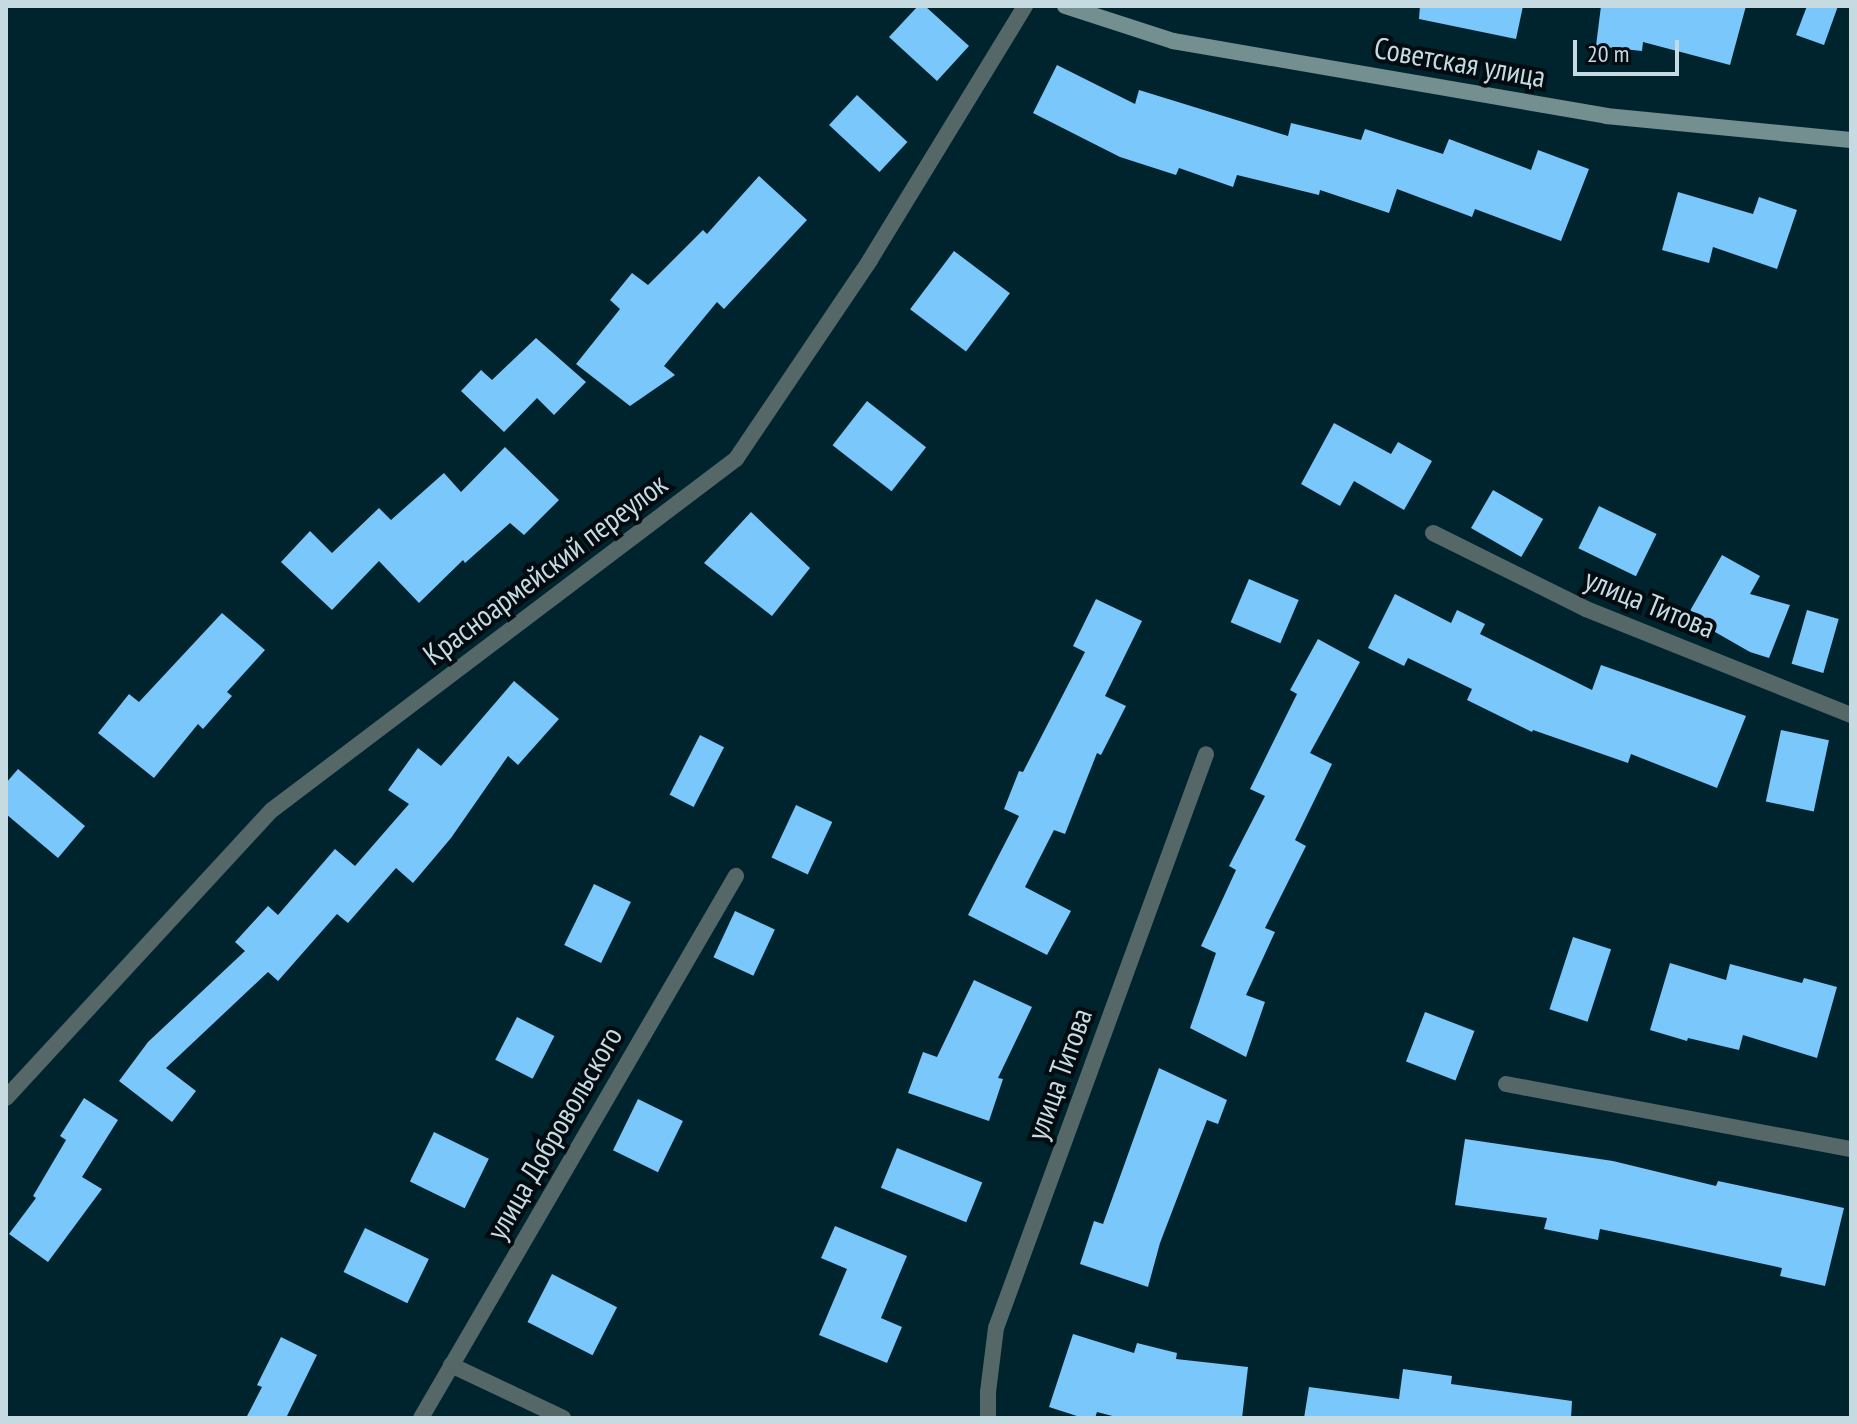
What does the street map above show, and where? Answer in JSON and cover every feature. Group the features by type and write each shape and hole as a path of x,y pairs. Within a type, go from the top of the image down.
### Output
{"street":[{"name":"Красноармейский переулок","path":"6,1098 272,810 736,459 870,260 1025,6"},
{"name":"Советская улица","path":"1065,6 1173,41 1606,116 1851,140"},
{"name":"улица Титова","path":"1433,533 1586,609 1851,715"},
{"name":"улица Титова","path":"988,1418 996,1328 1206,754"},
{"name":"улица Добровольского","path":"421,1418 736,876"},
{"path":"1506,1084 1851,1149"},
{"path":"451,1365 563,1418"}],"building":[{"path":"918,6 925,6 969,46 937,81 889,37"},
{"path":"1420,6 1523,6 1516,39 1419,19"},
{"path":"1601,6 1746,6 1730,65 1643,42 1642,51 1596,46"},
{"path":"1807,6 1838,6 1824,45 1796,35"},
{"path":"1057,65 1135,104 1139,90 1288,136 1291,123 1361,140 1365,129 1443,154 1449,139 1531,170 1538,150 1589,169 1561,241 1475,209 1472,217 1397,189 1389,213 1320,190 1319,195 1237,175 1233,187 1179,168 1176,175 1120,157 1033,113"},
{"path":"857,95 907,142 880,172 829,125"},
{"path":"759,176 807,220 724,309 717,302 664,366 675,375 630,406 576,364 620,309 610,300 632,273 648,285 703,230 707,234"},
{"path":"1678,192 1753,214 1759,197 1797,210 1777,269 1713,247 1709,263 1662,250"},
{"path":"954,251 1010,293 966,351 910,309"},
{"path":"536,338 586,382 554,415 537,398 504,432 461,391 481,370 492,380"},
{"path":"867,401 926,447 892,491 833,445"},
{"path":"1334,423 1391,454 1398,442 1432,461 1404,510 1354,481 1340,506 1301,484"},
{"path":"505,447 559,500 524,535 510,523 465,563 463,560 419,603 379,561 332,610 281,562 310,531 332,553 379,508 391,520 444,473 461,492"},
{"path":"1493,490 1543,519 1521,557 1471,528"},
{"path":"1599,506 1657,534 1636,576 1578,548"},
{"path":"751,512 810,568 772,616 704,563"},
{"path":"1722,555 1760,576 1750,594 1790,605 1769,658 1750,652 1687,616"},
{"path":"1249,579 1299,600 1280,643 1231,622"},
{"path":"1395,594 1451,623 1457,610 1485,624 1480,634 1592,690 1601,665 1746,716 1717,788 1631,754 1628,763 1532,732 1467,700 1472,689 1408,658 1404,666 1368,648"},
{"path":"1096,599 1142,621 1105,696 1126,706 1101,755 1097,753 1065,834 1054,830 1025,887 1071,911 1047,955 968,915 1019,816 1004,809 1019,771 1023,772 1085,652 1073,646"},
{"path":"1807,610 1839,619 1823,673 1792,664"},
{"path":"222,613 265,650 227,692 232,696 203,729 198,724 154,778 98,733 129,694 139,702"},
{"path":"1318,639 1360,662 1310,753 1332,764 1295,840 1306,846 1265,928 1275,932 1246,995 1265,1002 1246,1057 1190,1028 1216,953 1201,946 1236,870 1229,866 1265,796 1250,789 1297,694 1290,690"},
{"path":"514,681 559,719 518,765 508,756 451,838 413,883 396,868 348,923 337,914 278,981 268,972 166,1068 196,1091 172,1122 119,1081 148,1042 245,951 235,942 268,906 278,915 335,849 355,866 409,804 388,790 418,748 441,766"},
{"path":"1781,730 1829,740 1814,812 1766,801"},
{"path":"700,735 724,747 694,807 670,795"},
{"path":"18,769 85,826 58,858 6,814 6,783"},
{"path":"796,805 832,822 808,874 771,858"},
{"path":"594,884 631,902 601,963 564,945"},
{"path":"735,911 775,930 753,976 713,957"},
{"path":"1573,937 1611,949 1588,1022 1550,1009"},
{"path":"1670,963 1726,980 1730,964 1802,983 1804,978 1837,987 1817,1058 1743,1035 1739,1050 1688,1038 1687,1041 1650,1030"},
{"path":"974,980 1032,1007 998,1078 1003,1079 989,1121 908,1093 923,1052 937,1057"},
{"path":"1425,1012 1474,1031 1455,1080 1406,1061"},
{"path":"517,1017 554,1036 533,1079 495,1060"},
{"path":"1159,1068 1227,1100 1218,1124 1207,1120 1160,1243 1148,1287 1080,1264 1094,1221 1103,1224"},
{"path":"84,1098 118,1120 82,1177 102,1189 48,1262 9,1234 36,1198 33,1196 66,1140 60,1136"},
{"path":"638,1099 683,1121 658,1172 613,1150"},
{"path":"434,1132 489,1159 465,1208 410,1181"},
{"path":"1465,1139 1613,1161 1716,1186 1718,1181 1844,1208 1825,1286 1780,1276 1782,1268 1600,1229 1598,1240 1544,1229 1547,1218 1455,1205"},
{"path":"897,1148 982,1182 966,1222 881,1188"},
{"path":"835,1226 907,1256 881,1318 902,1327 887,1363 819,1335 847,1269 821,1258"},
{"path":"365,1228 429,1259 407,1303 344,1272"},
{"path":"552,1274 617,1307 593,1355 527,1322"},
{"path":"1073,1334 1134,1353 1137,1343 1177,1353 1176,1359 1248,1367 1242,1418 1120,1418 1097,1412 1095,1418 1083,1418 1049,1407"},
{"path":"281,1337 317,1355 286,1418 246,1418 262,1387 257,1385"},
{"path":"1403,1369 1452,1376 1451,1384 1572,1401 1571,1418 1304,1418 1309,1387 1399,1399"}]}
